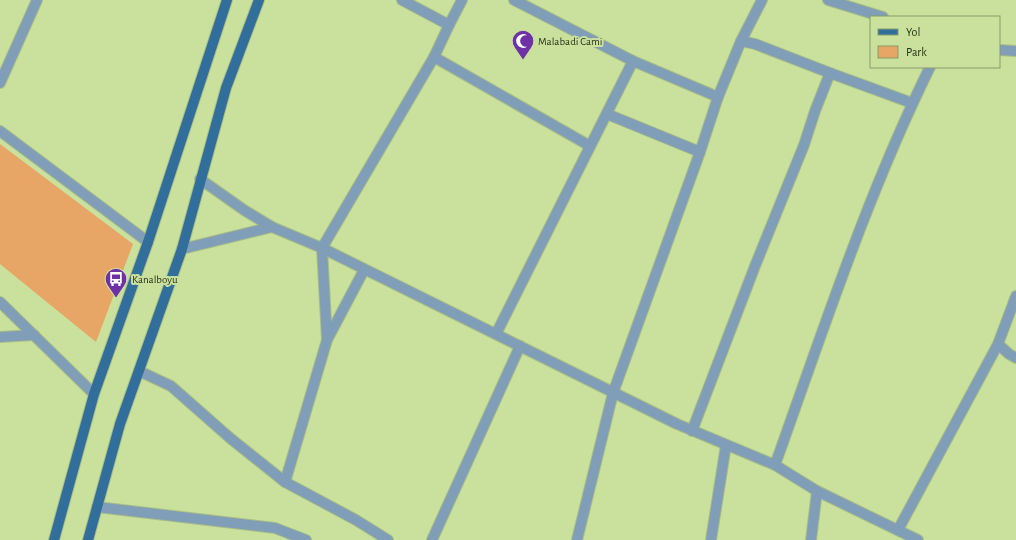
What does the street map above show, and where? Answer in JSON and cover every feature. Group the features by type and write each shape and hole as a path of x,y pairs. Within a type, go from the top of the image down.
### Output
{"main road":[{"path":"54,540 94,394 148,242 226,0"},
{"path":"88,540 120,424 182,249 226,88 259,0"}],"street":[{"path":"0,83 37,0"},
{"path":"402,0 449,25"},
{"path":"327,340 322,248 434,57 462,0"},
{"path":"514,0 633,61 718,97"},
{"path":"577,540 613,393 700,152 718,97 741,40 762,0"},
{"path":"828,0 880,16"},
{"path":"741,40 912,103"},
{"path":"1000,50 1016,51"},
{"path":"434,57 590,146"},
{"path":"496,334 633,61"},
{"path":"775,465 865,214 912,103 930,68"},
{"path":"692,431 755,266 804,145 815,111 830,73"},
{"path":"607,114 700,152"},
{"path":"0,131 148,242"},
{"path":"200,179 244,210 272,227 322,248 692,431 775,465 817,491 918,540"},
{"path":"182,249 272,227"},
{"path":"285,482 327,340 364,270"},
{"path":"898,530 998,344 1016,296"},
{"path":"0,302 94,394"},
{"path":"0,337 34,335"},
{"path":"998,344 1016,358"},
{"path":"432,540 520,346"},
{"path":"138,371 171,386 230,438 285,482 356,520 388,540"},
{"path":"711,540 726,445"},
{"path":"811,540 817,491"},
{"path":"98,507 275,528 305,540"}],"green space":[{"path":"0,144 133,244 96,342 0,264"}],"place":[{"name":"Malabadi Cami","path":"523,60"},
{"name":"Kanalboyu","path":"116,298"}]}
